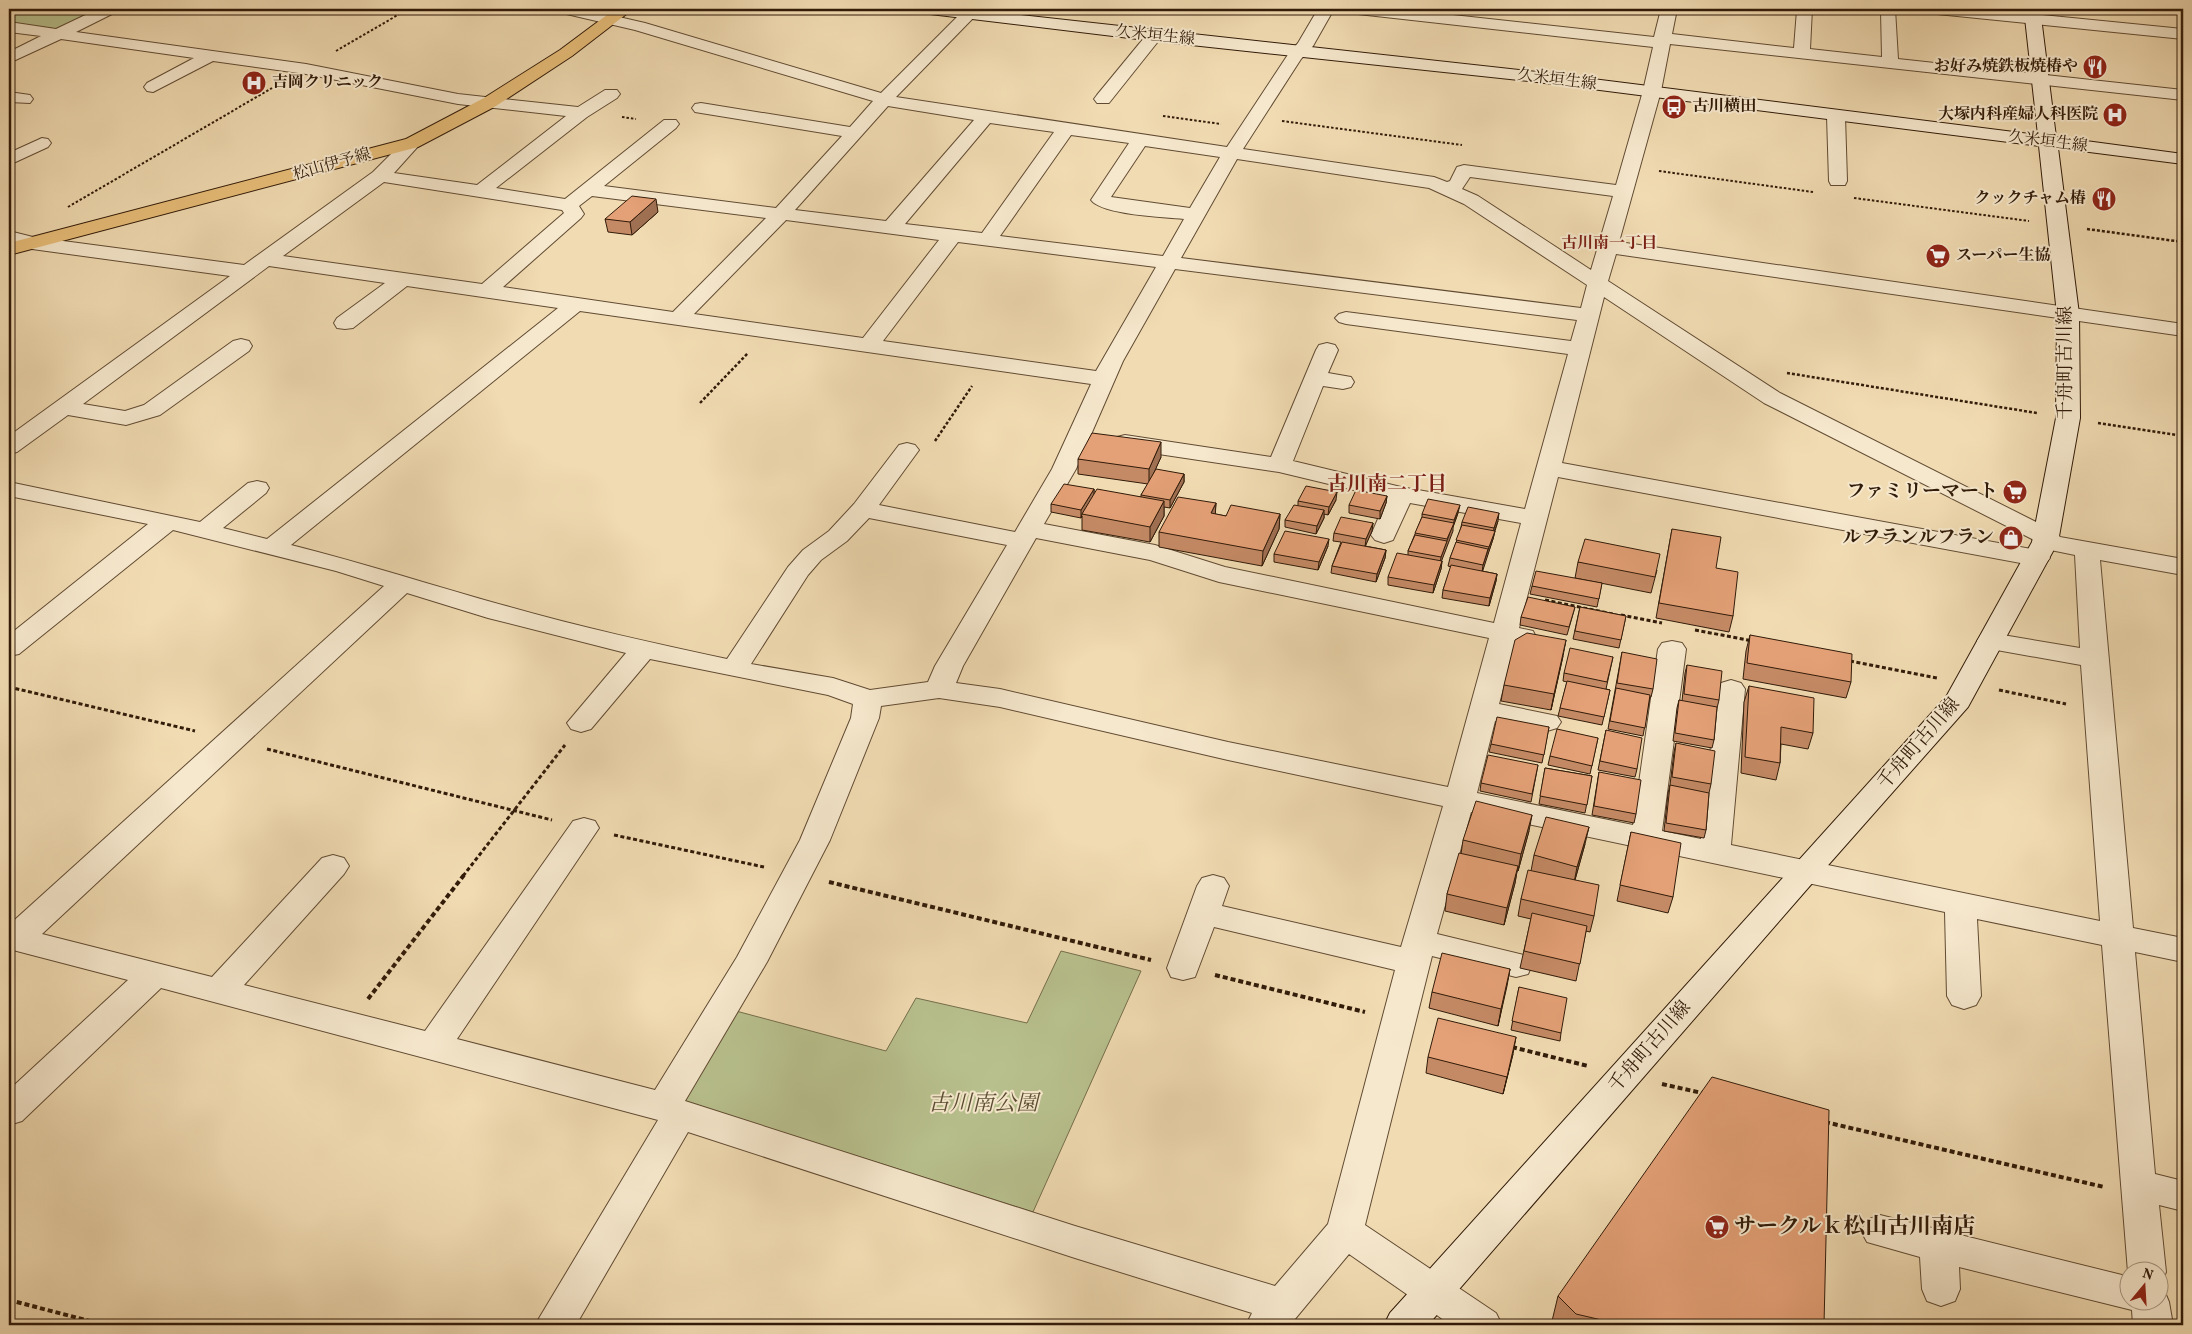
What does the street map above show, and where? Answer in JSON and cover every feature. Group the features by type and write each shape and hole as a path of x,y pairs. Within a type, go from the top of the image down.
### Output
{"main road":[{"name":"松山伊予線","path":"9,249 270,182 412,143 490,102 566,53 618,14"}],"street":[{"path":"9,58 110,9"},
{"path":"564,9 618,14 886,100 986,117 1434,183 1449,188 1598,282 1772,398 1883,456 2043,546"},
{"name":"久米垣生線","path":"930,9 971,11 1154,36 1652,91 2183,159"},
{"path":"939,689 949,666 1064,469 1094,438 1104,379 1112,361 1231,154 1326,9"},
{"path":"1358,9 1462,14 1776,58 1802,54 2183,95"},
{"path":"12,938 671,1111 1075,1242 1274,1315 1345,1231 1416,952 1505,634 1598,282 1632,168 1652,91 1669,9"},
{"path":"1937,9 2033,14 2183,34"},
{"path":"1802,54 1805,10"},
{"path":"679,318 781,214 971,11"},
{"name":"千舟町古川線","path":"1404,1325 1804,872 1958,701 2043,546 2068,418 2068,314 2046,142 2033,14"},
{"path":"1890,64 1889,15 1909,20"},
{"path":"9,27 306,69 458,99 581,113"},
{"path":"1103,99 1154,36"},
{"path":"153,87 212,55"},
{"path":"481,191 581,113 611,94"},
{"path":"701,108 856,133"},
{"path":"1836,116 1838,181"},
{"path":"891,228 986,117"},
{"path":"380,176 569,205 670,124"},
{"path":"987,240 1066,129"},
{"path":"1140,140 1101,197 1101,200 1115,205 1196,215"},
{"path":"9,160 42,143"},
{"path":"9,447 380,176 412,143"},
{"path":"1449,188 1458,184 1464,171 1625,192"},
{"path":"588,190 1589,315"},
{"path":"487,291 574,214 569,205"},
{"path":"868,346 952,236"},
{"path":"9,237 32,243 248,272"},
{"path":"1610,247 2183,330"},
{"path":"266,260 577,302 1104,379"},
{"path":"345,323 404,279"},
{"path":"272,548 577,302"},
{"path":"1346,318 1580,348"},
{"path":"64,407 126,418 152,410 241,346"},
{"path":"1279,465 1326,350"},
{"path":"1315,378 1343,382"},
{"path":"1094,438 1279,465 1401,494 1536,518"},
{"path":"734,669 786,592 797,572 812,555 838,536 863,509 907,450"},
{"path":"1549,468 2043,546 2087,550 2183,567"},
{"path":"205,530 257,488"},
{"path":"9,489 205,530 345,566 401,585 644,649 734,669 833,687 868,699 939,689 1000,698 1228,751 2183,950"},
{"path":"1384,535 1401,494"},
{"path":"863,509 1155,553 1219,574 1544,641"},
{"path":"9,648 168,521"},
{"path":"2087,550 2116,936 2146,1262"},
{"path":"12,938 401,585"},
{"path":"1646,838 1677,634"},
{"path":"1991,641 2094,659"},
{"path":"582,723 644,649"},
{"path":"1716,853 1731,689"},
{"path":"555,1325 752,962 815,840 865,718 868,699"},
{"path":"1484,710 1547,722"},
{"path":"433,1047 584,828"},
{"path":"219,991 333,866"},
{"path":"1183,968 1208,900 1416,952 1516,964"},
{"path":"1961,904 1964,996"},
{"path":"9,1111 154,975"},
{"path":"2138,1190 2183,1196"},
{"path":"1345,1231 1482,1325"},
{"path":"1880,1231 2120,1291"},
{"path":"1939,1246 1941,1289"},
{"path":"2151,1312 2153,1325"}],"path":[{"path":"65,208 408,9"},
{"path":"1253,118 1467,146"},
{"path":"1632,168 1819,193"},
{"path":"1849,197 2183,242"},
{"path":"700,403 769,331"},
{"path":"907,450 934,443 988,363"},
{"path":"1778,372 2183,436"},
{"path":"1515,594 1677,634 1756,642"},
{"path":"1843,659 2098,710"},
{"path":"9,687 232,740 584,828 797,874 1398,1020"},
{"path":"348,1025 582,723"},
{"path":"1502,1045 1712,1096"},
{"path":"1819,1120 2138,1190"},
{"path":"9,1300 105,1325"}],"green space":[{"path":"9,9 99,9 57,29 9,23"},
{"name":"古川南公園","path":"1061,951 1141,971 1033,1212 684,1101 736,1011 886,1051 916,998 1027,1023"}],"building":[{"path":"632,196 656,199 630,222 605,219"},
{"path":"1092,433 1161,442 1149,469 1078,459"},
{"path":"1156,469 1184,474 1170,500 1141,495"},
{"path":"1064,484 1094,489 1081,510 1051,504"},
{"path":"1306,486 1337,492 1329,507 1298,501"},
{"path":"1097,489 1164,501 1150,527 1082,514"},
{"path":"1356,490 1387,496 1380,511 1349,505"},
{"path":"1178,497 1216,503 1211,513 1226,516 1231,505 1280,514 1263,551 1159,532"},
{"path":"1428,499 1460,505 1454,520 1422,514"},
{"path":"1294,505 1324,510 1317,526 1285,520"},
{"path":"1468,507 1499,513 1494,528 1462,522"},
{"path":"1341,517 1373,523 1366,539 1334,533"},
{"path":"1422,517 1454,523 1447,539 1415,533"},
{"path":"1462,525 1495,531 1489,547 1456,540"},
{"path":"1672,529 1721,537 1716,568 1738,572 1733,616 1659,603"},
{"path":"1285,531 1329,539 1319,562 1274,554"},
{"path":"1415,535 1447,541 1441,557 1408,551"},
{"path":"1585,539 1660,554 1655,577 1578,562"},
{"path":"1342,542 1386,550 1377,574 1332,566"},
{"path":"1456,542 1488,549 1483,565 1450,558"},
{"path":"1397,553 1442,561 1434,585 1388,577"},
{"path":"1451,565 1497,574 1490,598 1443,590"},
{"path":"1536,571 1602,583 1599,599 1532,586"},
{"path":"1528,597 1575,607 1569,627 1521,617"},
{"path":"1580,607 1626,616 1621,640 1575,631"},
{"path":"1527,633 1566,640 1554,694 1504,685 1515,640"},
{"path":"1750,635 1852,654 1851,682 1747,663"},
{"path":"1570,648 1613,657 1607,682 1564,673"},
{"path":"1622,652 1657,659 1653,689 1617,683"},
{"path":"1687,665 1722,671 1719,700 1684,694"},
{"path":"1567,681 1610,690 1604,717 1560,708"},
{"path":"1749,686 1814,698 1813,733 1781,727 1780,763 1745,757"},
{"path":"1616,688 1650,695 1645,728 1610,721"},
{"path":"1679,700 1717,707 1714,740 1675,733"},
{"path":"1497,717 1549,727 1544,755 1491,744"},
{"path":"1557,729 1598,738 1592,766 1550,756"},
{"path":"1606,730 1642,738 1637,769 1600,761"},
{"path":"1676,743 1715,751 1711,784 1672,777"},
{"path":"1488,755 1538,765 1532,794 1481,783"},
{"path":"1545,768 1592,776 1587,805 1540,796"},
{"path":"1599,772 1641,780 1636,814 1594,806"},
{"path":"1670,785 1709,793 1706,830 1666,823"},
{"path":"1476,801 1532,815 1521,854 1463,840"},
{"path":"1546,817 1589,827 1577,867 1534,855"},
{"path":"1631,832 1681,843 1673,897 1620,885"},
{"path":"1459,853 1518,866 1507,908 1447,894"},
{"path":"1528,870 1599,885 1594,916 1521,899"},
{"path":"1532,913 1587,926 1580,964 1524,951"},
{"path":"1442,953 1510,969 1501,1009 1432,992"},
{"path":"1519,987 1567,998 1561,1033 1512,1021"},
{"path":"1438,1018 1516,1037 1507,1077 1428,1057"},
{"name":"サークルｋ松山古川南店","path":"1712,1077 1829,1110 1824,1325 1623,1325 1576,1314 1558,1296"}],"place":[{"name":"お好み焼鉄板焼椿や","path":"2095,67"},
{"name":"吉岡クリニック","path":"254,83"},
{"name":"古川横田","path":"1674,107"},
{"name":"大塚内科産婦人科医院","path":"2115,115"},
{"name":"クックチャム椿","path":"2104,199"},
{"name":"スーパー生協","path":"1938,256"},
{"name":"ファミリーマート","path":"2015,492"},
{"name":"ルフランルフラン","path":"2011,538"},
{"name":"サークルｋ松山古川南店","path":"1717,1227"}],"district":[{"name":"古川南一丁目","path":"1609,244"},
{"name":"古川南二丁目","path":"1387,485"}]}
